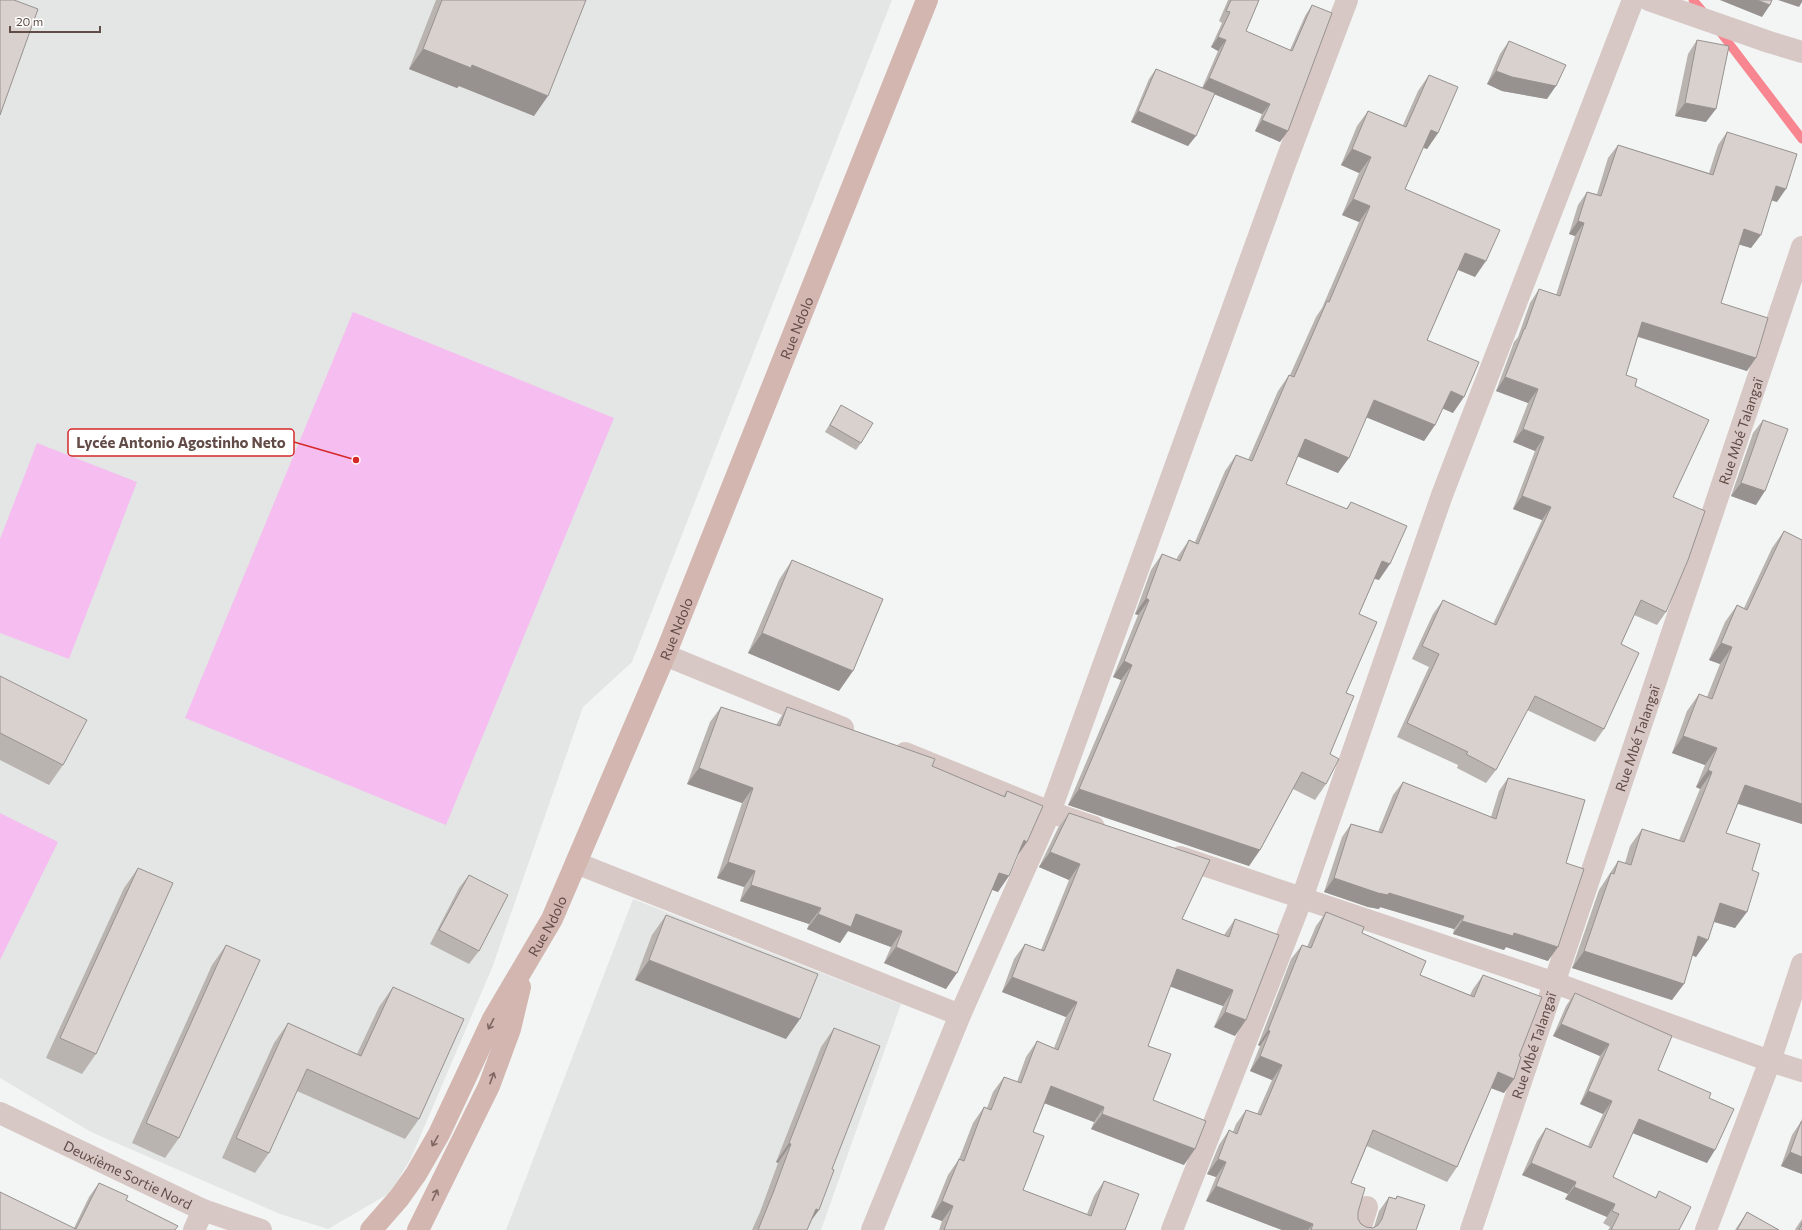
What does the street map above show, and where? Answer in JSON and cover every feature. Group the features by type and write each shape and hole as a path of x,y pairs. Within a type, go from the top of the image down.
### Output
{"main road":[{"name":"Rue Ndolo","path":"372,1230 399,1198 416,1174 442,1127 494,1019 552,919 665,655 927,0"},
{"path":"418,1230 489,1086 510,1029 525,966"}],"street":[{"path":"872,1230 960,1016 1050,812 1285,164 1347,0"},
{"path":"1172,1230 1302,898 1442,495 1633,0"},
{"path":"1649,0 1802,52"},
{"name":"Rue Mbé Talangaï","path":"1471,1230 1802,247"},
{"path":"665,655 861,735"},
{"path":"883,744 1050,812 1109,833"},
{"path":"1161,850 1555,983 1770,1061 1802,1071"},
{"path":"576,863 960,1016"},
{"path":"1706,1230 1770,1061 1802,964"},
{"name":"Deuxième Sortie Nord","path":"0,1113 203,1210 260,1230"},
{"path":"1360,1230 1367,1208"},
{"path":"194,1230 203,1210"}],"shaded area":[{"path":"0,0 892,0 632,662 583,707 492,968 411,1158 390,1193 328,1229 280,1214 91,1132 0,1078"},
{"path":"353,312 614,418 446,825 185,718"},
{"path":"37,443 137,482 69,659 0,633 0,539"},
{"path":"0,813 58,842 0,960"},
{"path":"633,899 901,1004 821,1230 506,1230"}],"building":[{"path":"0,0 14,0 38,9 0,115"},
{"path":"442,0 586,0 548,96 472,65 471,68 423,49"},
{"path":"1231,0 1259,0 1246,31 1292,51 1312,5 1332,13 1288,131 1262,120 1270,104 1209,78 1226,40 1218,37 1230,12 1226,11"},
{"path":"1757,0 1772,0 1770,5"},
{"path":"1697,40 1729,46 1716,109 1685,103"},
{"path":"1509,41 1566,65 1556,86 1512,77 1496,71"},
{"path":"1156,69 1215,93 1196,136 1138,111"},
{"path":"1429,75 1458,87 1438,133 1431,130 1405,189 1500,230 1486,261 1465,253 1427,340 1479,362 1464,397 1451,391 1435,425 1374,400 1349,458 1305,439 1286,484 1347,509 1351,502 1407,526 1390,564 1382,561 1359,614 1377,622 1346,693 1354,696 1330,754 1339,759 1326,784 1302,772 1260,850 1079,789 1132,665 1124,661 1149,600 1146,598 1162,554 1180,561 1189,540 1198,544 1236,455 1252,461 1289,375 1294,377 1327,301 1329,302 1370,206 1353,199 1371,157 1352,149 1368,111 1406,127"},
{"path":"1727,132 1797,154 1786,189 1776,186 1761,235 1744,229 1721,303 1768,318 1756,358 1642,322 1626,375 1637,379 1635,386 1709,420 1673,497 1705,511 1688,560 1666,612 1641,600 1621,644 1639,653 1604,729 1535,696 1496,770 1466,754 1468,752 1407,723 1439,654 1422,646 1443,600 1496,625 1551,507 1522,496 1544,437 1523,429 1538,389 1505,377 1525,329 1539,289 1560,296 1584,223 1578,221 1587,192 1601,196 1618,145 1713,175"},
{"path":"841,405 873,423 861,443 830,425"},
{"path":"1763,420 1788,429 1765,491 1741,483"},
{"path":"1784,531 1802,540 1802,804 1745,785 1726,833 1760,844 1752,870 1759,873 1747,912 1720,903 1708,940 1698,936 1684,984 1584,951 1611,873 1614,874 1618,861 1631,865 1642,829 1684,842 1712,772 1708,770 1717,748 1683,736 1699,694 1712,699 1732,647 1721,643 1737,605 1747,610"},
{"path":"792,560 883,599 853,671 762,633"},
{"path":"0,676 87,720 63,765 0,733"},
{"path":"721,707 780,726 787,707 935,759 932,766 1005,797 1007,791 1043,806 1027,842 1024,840 1009,876 999,873 957,973 896,947 902,931 856,914 851,927 818,914 821,908 751,885 755,871 728,862 753,788 699,768"},
{"path":"1508,778 1585,800 1566,863 1584,869 1558,947 1514,933 1513,936 1462,921 1464,916 1389,893 1388,895 1378,893 1334,878 1351,824 1382,833 1403,782 1496,819"},
{"path":"1069,813 1210,860 1182,919 1229,937 1235,919 1279,935 1246,1020 1225,1012 1233,990 1177,969 1148,1046 1171,1054 1153,1100 1206,1121 1195,1149 1102,1114 1104,1107 1051,1086 1033,1132 1044,1136 1023,1190 1091,1216 1104,1181 1139,1194 1125,1230 944,1230 953,1206 942,1201 959,1159 964,1161 984,1107 991,1110 1004,1077 1021,1083 1037,1041 1058,1050 1077,1002 1012,977 1025,944 1044,951 1080,864 1050,852"},
{"path":"138,868 173,883 96,1054 60,1038"},
{"path":"469,875 508,895 479,951 439,930"},
{"path":"1326,912 1364,927 1362,933 1426,961 1420,975 1474,997 1483,975 1542,997 1519,1056 1521,1057 1514,1079 1498,1072 1457,1167 1373,1130 1351,1183 1365,1188 1358,1212 1358,1219 1361,1224 1366,1227 1373,1228 1378,1225 1382,1219 1389,1197 1396,1199 1397,1196 1425,1205 1416,1230 1311,1230 1313,1224 1216,1186 1226,1162 1218,1159 1229,1130 1237,1134 1246,1110 1261,1115 1282,1065 1260,1056 1270,1031 1268,1030 1302,945 1311,948"},
{"path":"666,915 818,974 800,1019 649,960"},
{"path":"226,945 260,960 179,1138 146,1123"},
{"path":"393,987 464,1019 419,1119 307,1069 269,1153 236,1138 288,1023 361,1056"},
{"path":"1575,993 1672,1036 1658,1070 1711,1093 1709,1098 1734,1109 1715,1150 1639,1119 1613,1177 1656,1198 1659,1191 1691,1207 1679,1230 1611,1230 1619,1214 1612,1211 1615,1204 1574,1187 1576,1182 1531,1163 1546,1128 1591,1148 1612,1101 1588,1091 1609,1044 1561,1024"},
{"path":"834,1028 880,1046 832,1169 834,1170 819,1210 816,1209 807,1230 758,1230 791,1144 789,1143"},
{"path":"1802,1122 1802,1157 1790,1152"},
{"path":"99,1183 128,1196 126,1200 178,1226 175,1230 0,1230 0,1192 76,1229"},
{"path":"1747,1212 1779,1230 1737,1230"},
{"path":"1802,1223 1802,1230 1799,1230"}],"waterway":[{"path":"1693,0 1704,13"},
{"path":"1718,29 1802,139"}],"place":[{"name":"Lycée Antonio Agostinho Neto","path":"356,460"}]}
